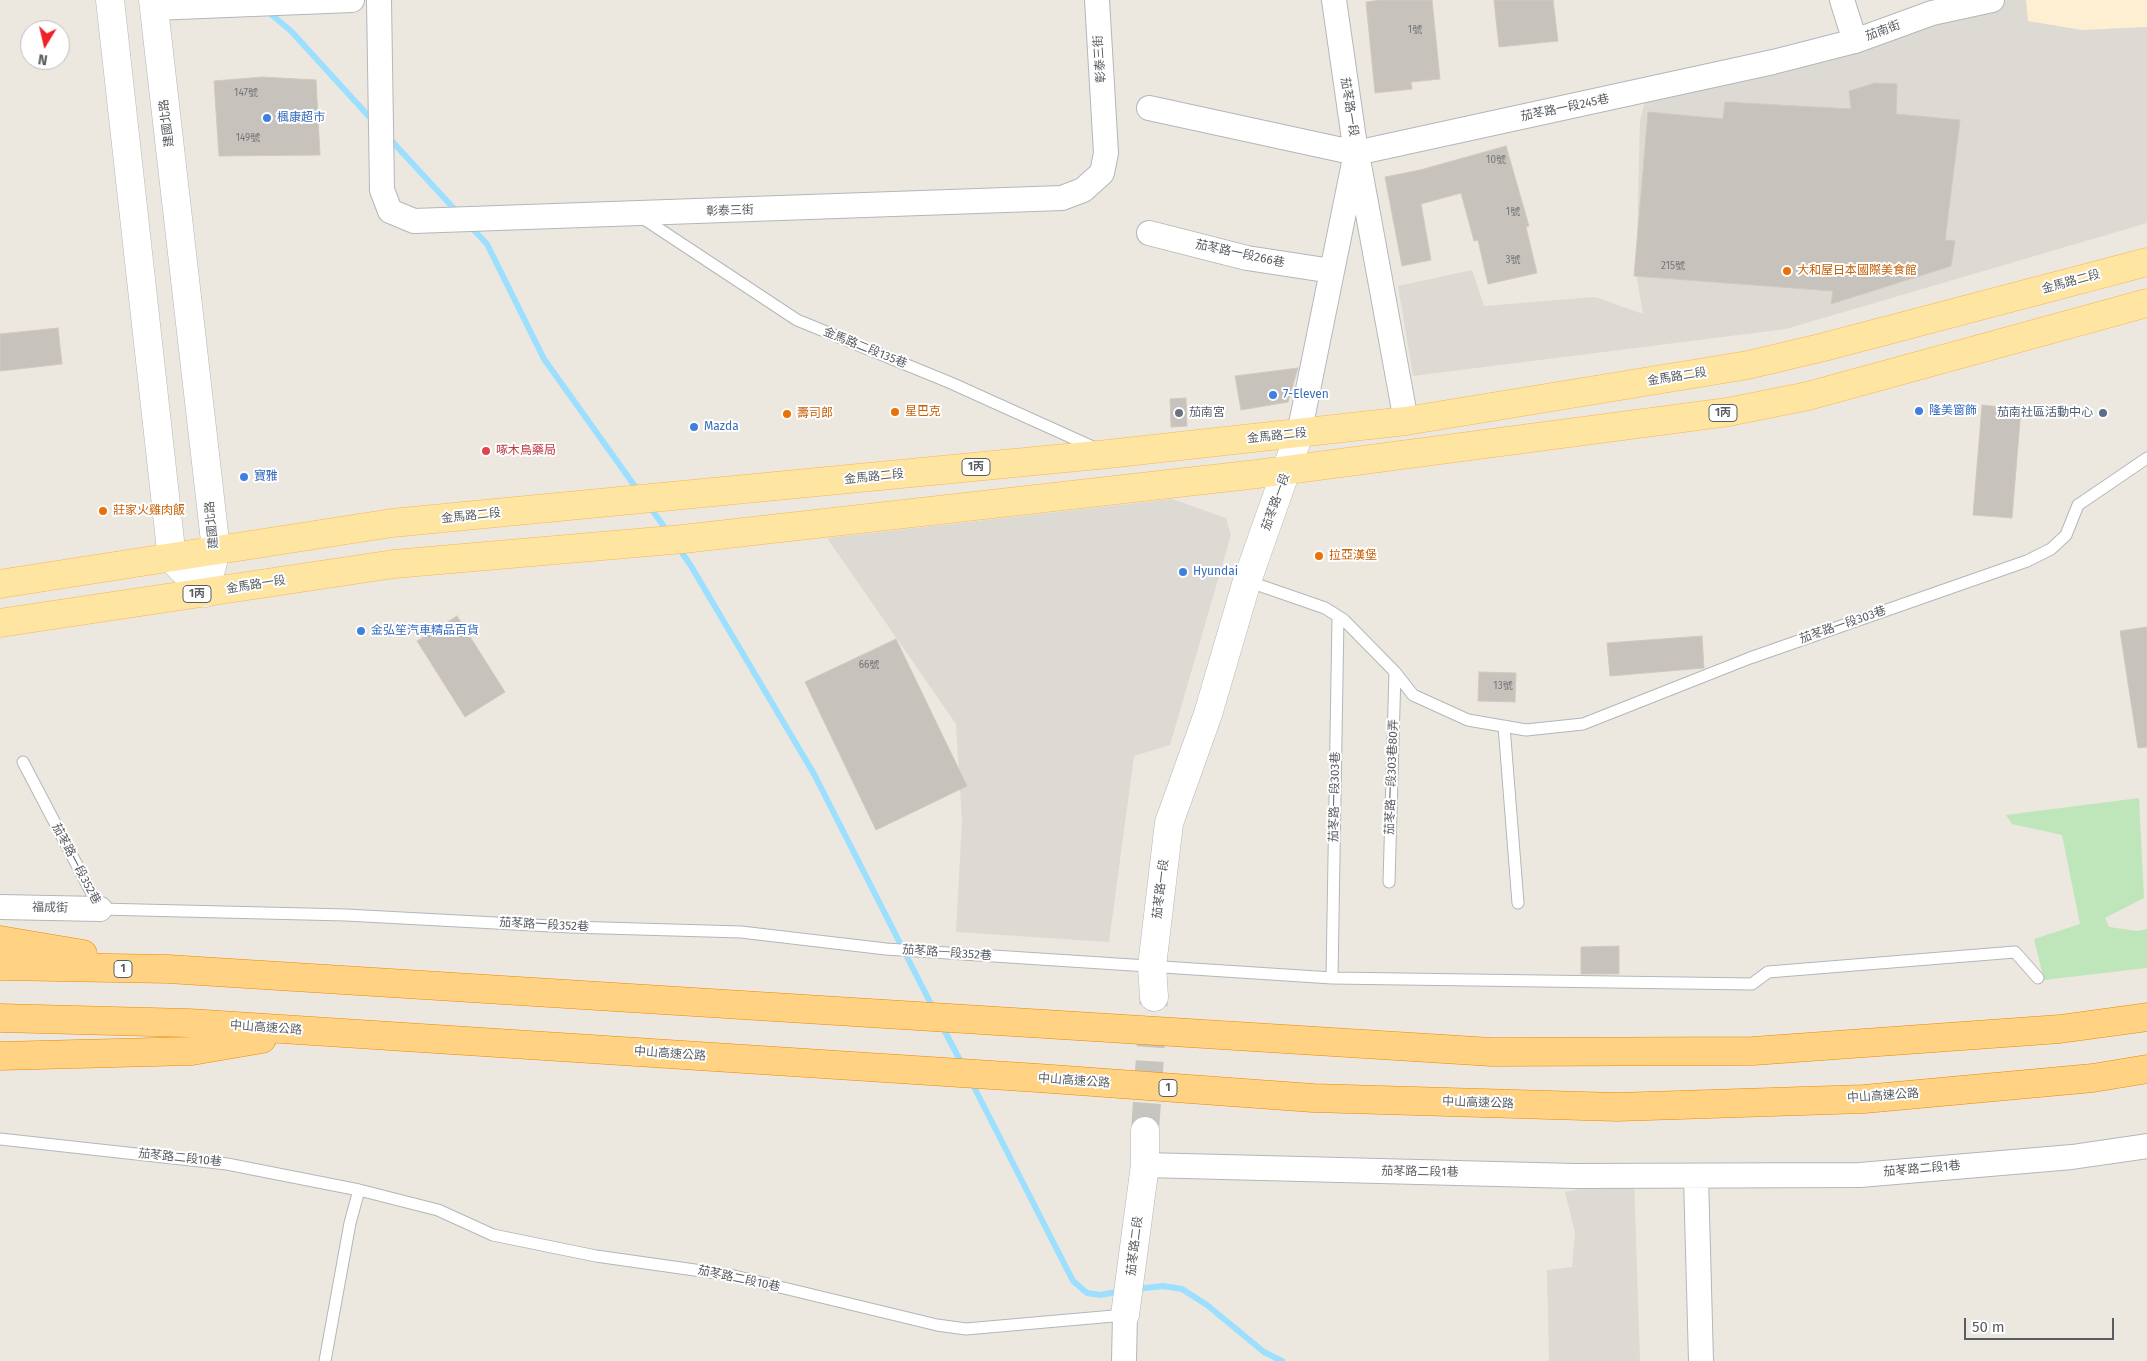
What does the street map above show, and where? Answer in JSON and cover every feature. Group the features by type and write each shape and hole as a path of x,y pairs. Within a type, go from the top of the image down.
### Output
{"highway":[{"path":"0,940 168,969"},
{"name":"1","path":"0,966 168,969 1492,1052 1753,1051 2060,1029 2147,1017"},
{"name":"中山高速公路","path":"0,1018 188,1023 1314,1098 1617,1107 1864,1099 2093,1078 2147,1069"},
{"path":"0,1056 192,1051 308,1031"}],"main road":[{"name":"金馬路二段","path":"216,550 392,523 1108,454 1406,421 1748,365 1824,347 2147,262"},
{"name":"1丙","path":"1288,470 1728,412 1808,396 1874,379 2147,303"},
{"name":"金馬路一段","path":"0,624 394,564 673,540 1288,470"},
{"name":"1丙","path":"0,584 172,559 216,550"}],"street":[{"path":"110,0 172,559 205,593"},
{"path":"148,3 352,0"},
{"name":"彰泰三街","path":"379,0 382,190 390,211 414,221 1062,198 1083,190 1102,173 1106,153 1097,0"},
{"name":"茄苳路一段","path":"1154,997 1152,966 1169,823 1208,714 1247,581 1288,470 1299,434 1356,153 1334,0"},
{"path":"1340,48 1346,0"},
{"path":"1842,0 1855,41"},
{"name":"茄南街","path":"1773,62 1855,41 1932,7 1992,0"},
{"name":"建國北路","path":"148,3 216,550 205,593"},
{"name":"茄苳路一段245巷","path":"1356,153 1773,62"},
{"path":"1149,108 1356,153 1406,421"},
{"name":"茄苳路一段266巷","path":"1149,233 1247,258 1332,272"},
{"name":"福成街","path":"0,907 100,909"},
{"name":"茄苳路二段","path":"1124,1361 1128,1299 1145,1165 1145,1130"},
{"name":"茄苳路二段1巷","path":"1145,1165 1574,1176 1860,1175 2072,1157 2147,1146"},
{"path":"1696,1177 1702,1361"}],"lane":[{"name":"金馬路二段135巷","path":"638,214 797,320 951,382 1108,454"},
{"name":"茄苳路一段303巷","path":"1247,581 1325,608 1338,617 1395,672 1413,695 1468,720 1526,730 1583,724 1750,658 2027,561 2051,549 2066,535 2078,505 2147,458"},
{"name":"茄苳路一段303巷","path":"1332,978 1338,617"},
{"name":"茄苳路一段303巷80弄","path":"1389,882 1395,672"},
{"path":"1504,726 1518,902"},
{"name":"茄苳路一段352巷","path":"23,762 100,909 346,915 570,927 741,932 886,949 1332,978 1752,984 1768,972 2015,952 2038,978"},
{"name":"茄苳路二段10巷","path":"0,1139 227,1164 359,1190 438,1210 493,1235 596,1256 730,1275 937,1325 966,1329 1128,1299"},
{"path":"325,1361 350,1223 359,1190"}],"shaded area":[{"path":"1993,0 2026,0 2028,21 2082,30 2147,27 2147,223 1786,329 1413,376 1398,286 1472,270 1484,306 1595,297 1643,314 1637,280 1640,120 1649,87"},
{"path":"2026,0 2147,0 2147,27 2082,30 2027,21"},
{"path":"1172,499 1226,518 1231,535 1170,745 1134,756 1109,942 956,932 962,821 956,724 827,538"},
{"path":"1634,1178 1640,1361 1549,1361 1547,1270 1572,1267 1575,1233 1565,1192"}],"green space":[{"path":"2139,798 2144,898 2105,918 2109,927 2137,931 2147,929 2147,968 2044,980 2034,939 2080,924 2062,835 2012,824 2006,815"}],"building":[{"path":"1381,0 1432,0 1440,79 1411,82 1412,89 1375,93 1366,2"},
{"path":"1494,0 1553,0 1558,41 1499,47"},
{"name":"楓康超市","path":"262,77 316,80 320,155 219,156 214,81"},
{"path":"1875,83 1897,84 1896,114 1960,120 1945,240 1955,241 1951,266 1831,304 1833,291 1634,276 1648,112 1723,119 1725,102 1851,109 1849,91"},
{"path":"1506,146 1529,226 1526,227 1537,273 1488,284 1478,240 1474,241 1461,193 1421,204 1431,260 1402,266 1385,177 1420,170"},
{"path":"58,328 62,364 0,371 0,334"},
{"path":"1298,368 1288,402 1241,410 1235,376"},
{"name":"茄南宮","path":"1186,398 1187,426 1171,427 1170,399"},
{"path":"1982,405 2021,409 2012,518 1973,515"},
{"path":"457,616 505,692 465,717 417,641"},
{"path":"2147,627 2147,747 2138,748 2120,631"},
{"path":"1702,636 1704,668 1610,676 1607,643"},
{"path":"896,639 967,786 876,830 805,682"},
{"path":"1479,672 1516,673 1515,702 1478,701"},
{"path":"1619,946 1619,974 1581,974 1581,947"}],"waterway":[{"path":"267,11 291,31 374,122"},
{"path":"388,137 459,214"},
{"path":"469,225 487,244 544,359 639,492"},
{"path":"649,506 668,532"},
{"path":"678,547 814,774 934,1010"},
{"path":"942,1026 963,1066"},
{"path":"971,1081 1073,1281 1087,1293 1101,1295 1121,1291"},
{"path":"1136,1289 1163,1286 1182,1289 1207,1305 1264,1352 1282,1361"}],"tunnel":[{"path":"1145,1131 1154,997"}],"place":[{"name":"楓康超市","path":"267,118"},
{"name":"大和屋日本國際美食館","path":"1787,271"},
{"name":"7-Eleven","path":"1273,395"},
{"name":"隆美窗飾","path":"1919,411"},
{"name":"星巴克","path":"895,412"},
{"name":"茄南宮","path":"1179,413"},
{"name":"茄南社區活動中心","path":"2103,413"},
{"name":"壽司郎","path":"787,414"},
{"name":"Mazda","path":"694,427"},
{"name":"啄木鳥藥局","path":"486,451"},
{"name":"寶雅","path":"244,477"},
{"name":"莊家火雞肉飯","path":"103,511"},
{"name":"拉亞漢堡","path":"1319,556"},
{"name":"Hyundai","path":"1183,572"},
{"name":"金弘笙汽車精品百貨","path":"361,631"}]}
